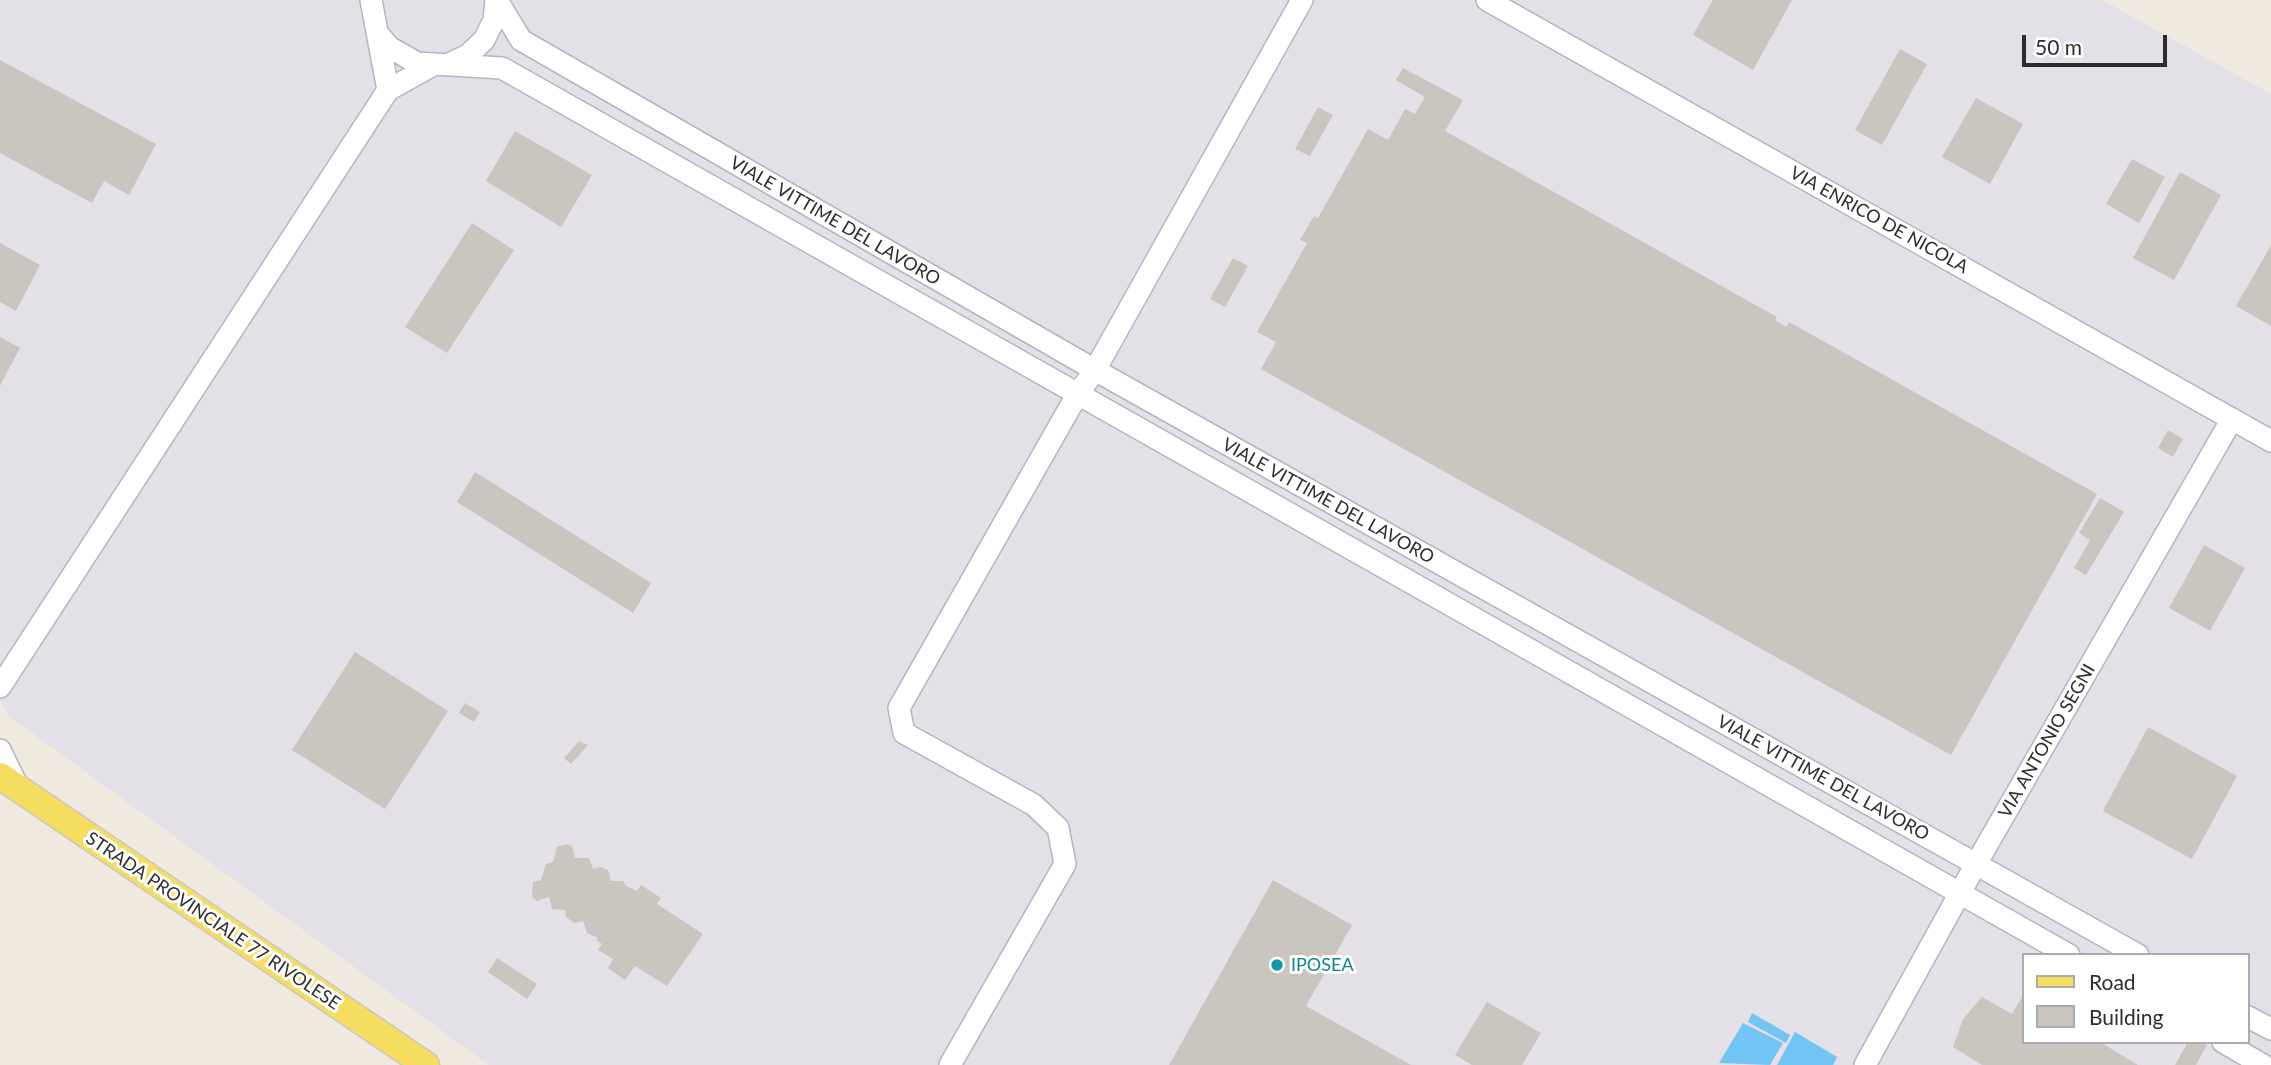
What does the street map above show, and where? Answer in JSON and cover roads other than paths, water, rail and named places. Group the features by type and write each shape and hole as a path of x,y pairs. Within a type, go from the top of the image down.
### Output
{"main road":[{"name":"STRADA PROVINCIALE 77 RIVOLESE","path":"9,783 426,1065"}],"street":[{"name":"VIALE VITTIME DEL LAVORO","path":"496,0 521,40 1095,370 2134,953"},
{"path":"0,687 388,90 441,64 468,55 484,40 494,20 496,0"},
{"path":"950,1065 1065,864 1058,828 1034,805 904,733 898,708 1077,396 1095,370 1302,0"},
{"name":"VIA ENRICO DE NICOLA","path":"1487,0 2271,441"},
{"path":"370,1 388,90"},
{"path":"379,35 402,57 441,64"},
{"name":"VIALE VITTIME DEL LAVORO","path":"441,64 502,68 1077,396 2065,953"},
{"name":"VIA ANTONIO SEGNI","path":"1865,1065 1976,864 2232,419"},
{"path":"0,750 9,783"},
{"path":"2250,1018 2271,1030"},
{"path":"2226,1044 2263,1065"}],"water":[{"path":"1752,1013 1790,1035 1786,1043 1748,1022"},
{"path":"1743,1023 1783,1043 1770,1065 1719,1063"},
{"path":"1795,1032 1837,1057 1833,1065 1777,1065"}],"place":[{"name":"IPOSEA","path":"1277,965"}]}
